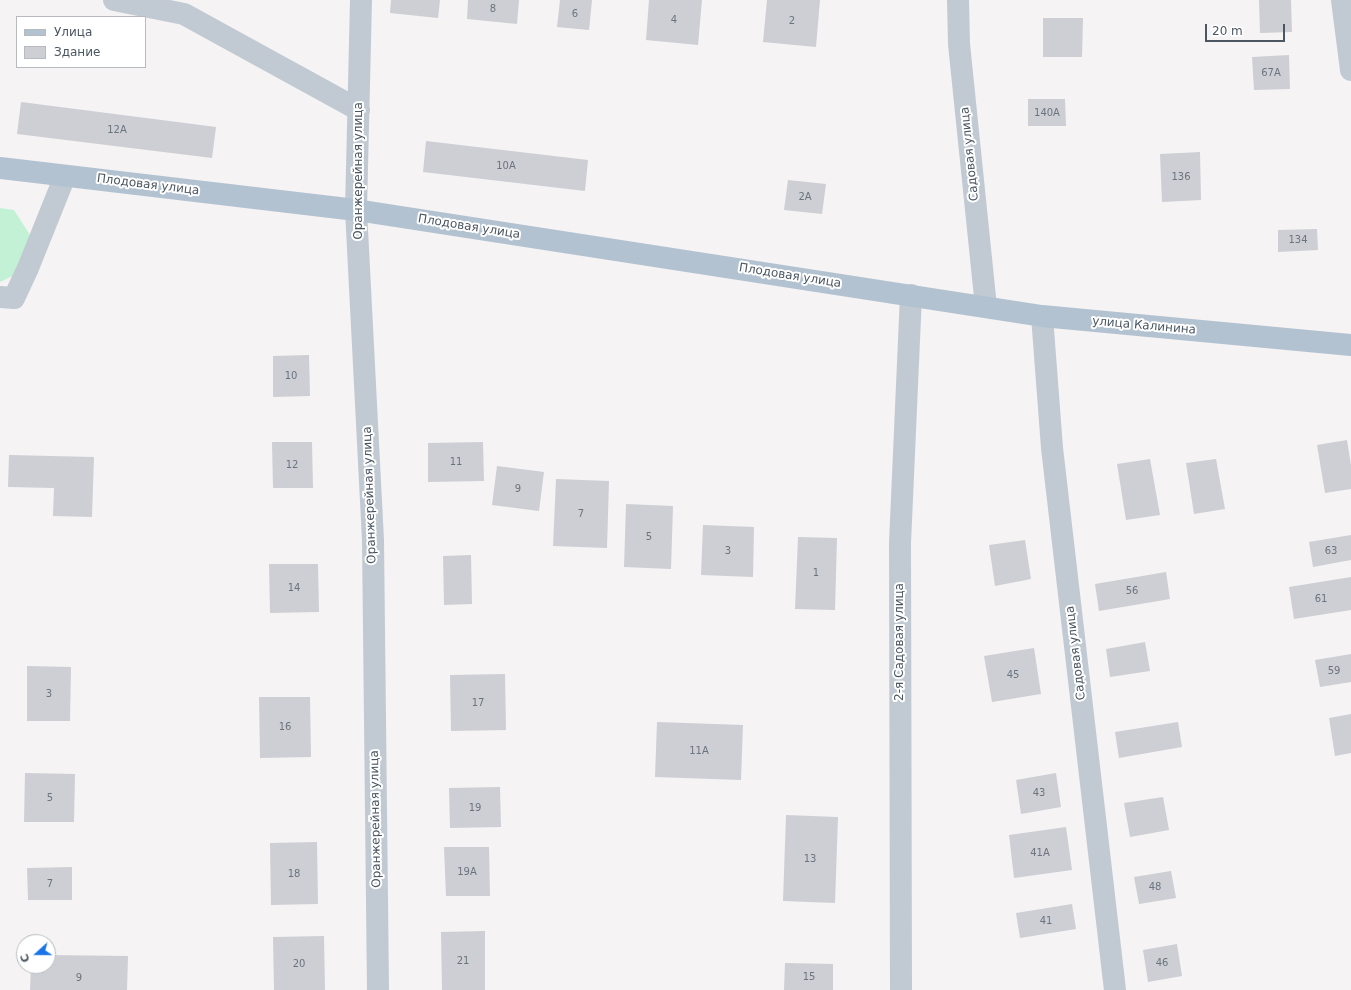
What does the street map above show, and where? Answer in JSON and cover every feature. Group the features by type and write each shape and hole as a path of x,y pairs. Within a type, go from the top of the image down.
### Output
{"main road":[{"name":"Плодовая улица","path":"0,168 356,210 937,299"},
{"name":"улица Калинина","path":"937,299 1042,316 1351,345"}],"street":[{"path":"114,0 184,14 359,110"},
{"name":"Оранжерейная улица","path":"362,0 356,210 373,540 378,990"},
{"name":"Садовая улица","path":"958,0 959,44 986,307"},
{"path":"1342,0 1351,70"},
{"path":"0,297 14,298 28,268 65,176"},
{"name":"2-я Садовая улица","path":"901,990 900,543 911,295"},
{"name":"Садовая улица","path":"1042,316 1052,448 1115,990"}],"green space":[{"path":"0,208 14,210 30,235 19,273 0,282"}],"building":[{"path":"391,0 440,0 438,18 390,13"},
{"path":"468,0 519,0 517,24 467,19"},
{"path":"560,0 592,0 589,30 557,27"},
{"path":"649,0 702,0 698,45 646,40"},
{"path":"767,0 820,0 816,47 763,42"},
{"path":"1259,0 1291,0 1292,32 1260,33"},
{"path":"1043,18 1083,18 1082,57 1043,57"},
{"path":"1289,55 1290,89 1254,90 1252,57"},
{"path":"1028,99 1065,99 1066,126 1028,126"},
{"path":"21,102 216,127 212,158 17,134"},
{"path":"426,141 588,160 585,191 423,172"},
{"path":"1200,152 1201,200 1162,202 1160,154"},
{"path":"788,180 826,184 822,214 784,210"},
{"path":"1317,229 1318,250 1278,252 1278,230"},
{"path":"309,355 310,396 273,397 273,356"},
{"path":"1347,440 1351,465 1351,489 1325,493 1317,445"},
{"path":"272,442 312,442 313,488 273,488"},
{"path":"483,442 484,481 428,482 428,443"},
{"path":"9,455 94,457 92,517 53,516 54,488 8,487"},
{"path":"1150,459 1160,515 1126,520 1117,464"},
{"path":"1216,459 1225,509 1194,514 1186,463"},
{"path":"497,466 544,472 539,511 492,505"},
{"path":"556,479 609,481 607,548 553,546"},
{"path":"626,504 673,506 671,569 624,567"},
{"path":"703,525 754,527 753,577 701,575"},
{"path":"1351,535 1351,560 1313,567 1309,542"},
{"path":"798,537 837,538 835,610 795,609"},
{"path":"1025,540 1031,579 995,586 989,545"},
{"path":"471,555 472,604 444,605 443,556"},
{"path":"269,564 318,564 319,612 270,613"},
{"path":"1166,572 1170,599 1099,611 1095,584"},
{"path":"1351,577 1351,610 1294,619 1289,587"},
{"path":"1145,642 1150,671 1110,677 1106,649"},
{"path":"1034,648 1041,694 992,702 984,656"},
{"path":"1351,654 1351,682 1320,687 1315,660"},
{"path":"27,666 71,667 70,721 27,721"},
{"path":"505,674 506,730 451,731 450,675"},
{"path":"259,697 310,697 311,757 260,758"},
{"path":"1351,714 1351,753 1335,756 1329,718"},
{"path":"657,722 743,725 741,780 655,777"},
{"path":"1178,722 1182,747 1119,758 1115,732"},
{"path":"25,773 75,774 74,822 24,822"},
{"path":"1056,773 1061,807 1021,814 1016,780"},
{"path":"500,787 501,827 450,828 449,788"},
{"path":"1163,797 1169,830 1130,837 1124,803"},
{"path":"786,815 838,817 835,903 783,901"},
{"path":"1066,827 1072,870 1014,878 1009,835"},
{"path":"317,842 318,904 271,905 270,843"},
{"path":"444,847 489,847 490,896 446,896"},
{"path":"72,867 72,900 28,900 27,868"},
{"path":"1171,871 1176,898 1139,904 1134,877"},
{"path":"1072,904 1076,929 1020,938 1016,913"},
{"path":"485,931 485,990 442,990 441,932"},
{"path":"324,936 325,990 274,990 273,937"},
{"path":"1177,944 1182,976 1148,982 1143,950"},
{"path":"56,955 128,956 127,990 30,990 31,974 56,974"},
{"path":"785,963 833,964 833,990 784,990"}]}
